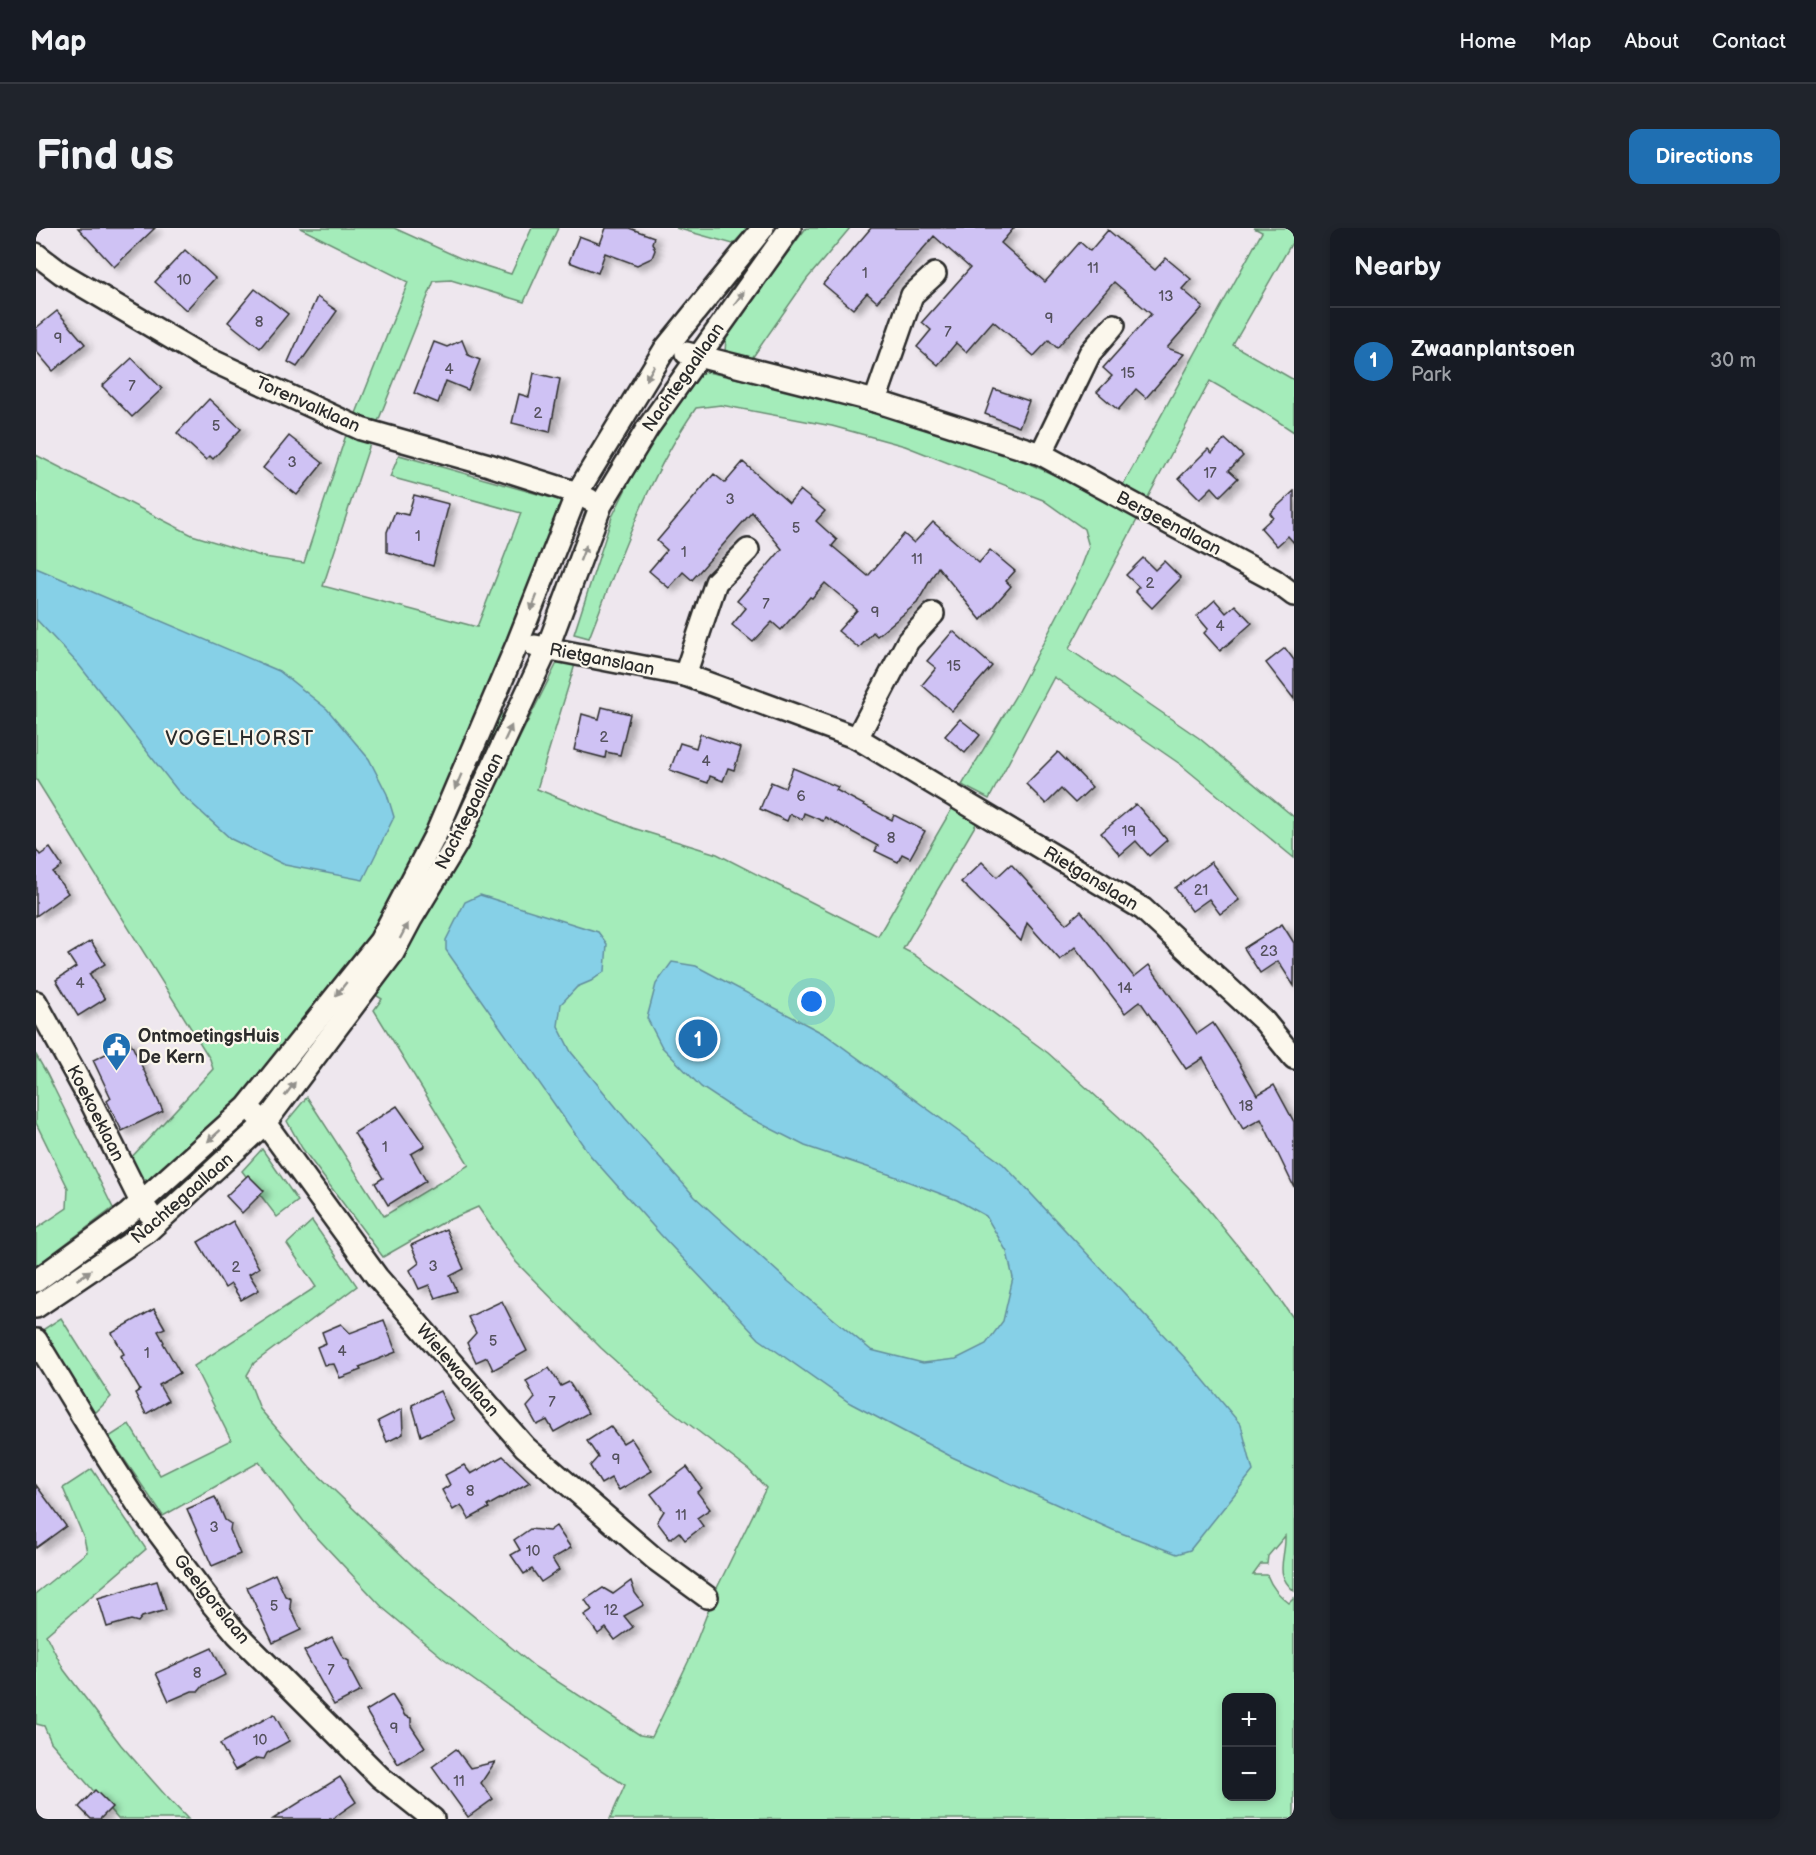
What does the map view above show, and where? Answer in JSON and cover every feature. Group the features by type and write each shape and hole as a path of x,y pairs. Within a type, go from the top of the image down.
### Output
{"street":[{"name":"Nachtegaallaan","path":"36,1281 128,1214 246,1107 380,941 437,832 518,642 577,493 665,349 763,228"},
{"name":"Nachtegaallaan","path":"36,1307 147,1232 265,1123 393,953 457,843 547,649 601,505 647,429 784,230"},
{"name":"Torenvalklaan","path":"36,254 61,273 202,356 361,429 489,465 577,493 601,505"},
{"path":"875,401 912,295 935,274"},
{"path":"1041,454 1090,353 1114,325"},
{"name":"Bergeendlaan","path":"665,349 698,355 875,401 1041,454 1274,580 1294,595"},
{"path":"685,675 716,582 748,550"},
{"path":"857,738 908,641 933,614"},
{"name":"Rietganslaan","path":"518,642 685,675 857,738 1143,909 1264,1021 1294,1058"},
{"name":"Koekoeklaan","path":"36,1002 91,1102 141,1202 156,1224"},
{"name":"Wielewaallaan","path":"246,1107 265,1123 377,1277 525,1447 655,1559 707,1597"},
{"name":"Geelgorslaan","path":"36,1340 140,1508 212,1604 237,1634 380,1777 433,1819"}],"green space":[{"path":"300,228 394,228 460,258 511,274 532,228 558,228 524,302 451,280 434,281 377,424 355,416 408,282"},
{"path":"676,228 748,228 733,244"},
{"path":"806,228 850,228 807,279 750,361 725,353 726,336"},
{"path":"1254,228 1294,228 1294,239 1233,345 1294,380 1294,432 1210,381 1147,499 1123,485 1262,232"},
{"path":"707,372 874,408 988,445 1098,495 1138,518 1069,649 1199,738 1294,817 1294,858 1180,764 1054,677 989,799 962,785 1016,695 1077,578 1089,547 1084,529 1043,500 905,446 832,426 721,405 696,408 663,462 649,491 589,638 574,634 612,517 640,460 693,374"},
{"path":"346,435 370,444 323,586 477,627 521,513 390,477 399,455 566,502 492,682 513,751 560,657 576,661 537,789 633,828 717,854 878,936 954,805 979,819 903,949 1048,1053 1119,1117 1198,1197 1294,1319 1294,1591 1282,1572 1285,1536 1268,1556 1267,1564 1261,1564 1253,1575 1267,1575 1285,1600 1289,1603 1294,1598 1294,1819 610,1819 625,1785 573,1751 443,1658 384,1609 311,1531 259,1462 163,1516 109,1437 129,1424 160,1475 231,1440 194,1366 316,1287 287,1244 312,1221 357,1286 254,1363 247,1375 260,1409 310,1467 413,1566 535,1667 640,1735 652,1737 689,1660 717,1588 766,1488 749,1470 669,1409 601,1348 516,1262 478,1207 444,1222 383,1257 302,1148 287,1121 307,1097 384,1216 469,1165 374,1010 382,999 343,974 241,1102 148,1182 135,1170 130,1159 213,1069 210,1059 36,779 36,455 192,535 264,557 304,563"},
{"path":"36,1055 113,1208 36,1266 36,1229 67,1208 68,1188 36,1123"},
{"path":"262,1149 298,1201 277,1217 242,1171"},
{"path":"61,1318 111,1397 94,1414 41,1331"},
{"path":"92,1469 146,1549 46,1635 64,1670 121,1745 188,1819 118,1819 51,1742 44,1726 36,1724 36,1593 87,1552 84,1538 63,1488"}],"water":[{"path":"36,568 279,671 327,709 369,759 387,794 394,817 363,880 285,865 231,839 178,791 79,665 36,619"},
{"path":"480,895 598,932 607,944 605,971 577,987 561,1004 558,1026 571,1052 625,1118 695,1197 789,1282 871,1350 923,1363 956,1359 986,1344 1003,1321 1013,1278 1007,1252 986,1216 957,1200 805,1146 742,1114 701,1087 662,1047 647,1018 656,984 672,962 696,966 826,1035 1003,1164 1187,1360 1241,1425 1253,1471 1190,1550 1177,1554 1113,1530 952,1457 850,1403 759,1339 660,1234 590,1155 446,950 446,940 465,902"}],"building":[{"path":"78,228 155,228 114,267"},
{"path":"606,228 629,228 654,237 652,243 655,250 652,258 637,265 605,253 598,273 569,262 579,236 600,244"},
{"path":"871,228 1014,228 1001,243 1045,282 1080,242 1090,251 1108,230 1155,270 1166,258 1191,279 1182,289 1203,307 1167,348 1184,354 1146,398 1136,389 1118,410 1097,392 1112,376 1103,368 1151,314 1114,282 1057,348 1049,340 1034,356 993,321 966,352 956,343 938,365 917,347 931,330 922,322 970,268 934,236 877,302 867,293 853,309 823,284"},
{"path":"185,250 215,278 186,310 155,282"},
{"path":"255,289 288,314 260,348 228,322"},
{"path":"317,297 337,311 297,367 288,362"},
{"path":"57,311 85,344 53,371 36,351 36,328"},
{"path":"462,340 468,355 480,360 468,390 446,381 438,403 414,393 434,342 447,347"},
{"path":"132,358 162,389 132,417 102,386"},
{"path":"534,373 560,379 550,432 512,423 519,394 529,397"},
{"path":"994,389 1029,401 1019,427 985,414"},
{"path":"209,399 241,429 213,459 210,456 206,460 177,433"},
{"path":"289,436 323,463 297,495 263,468"},
{"path":"1225,439 1243,456 1229,470 1238,478 1220,496 1212,487 1200,499 1179,478 1208,449 1212,453"},
{"path":"743,462 789,503 800,490 825,511 816,521 837,540 832,546 868,576 904,534 914,543 933,522 979,563 990,550 1015,571 1006,581 1011,586 981,620 938,567 917,603 877,636 873,632 859,648 838,631 857,610 825,583 781,630 772,622 753,642 732,625 746,608 737,601 782,549 752,512 692,580 683,572 669,588 649,571 667,550 657,541 714,474 725,483"},
{"path":"1294,491 1294,543 1288,536 1277,546 1261,528 1273,517 1270,513"},
{"path":"414,495 449,504 433,566 387,552 387,532 395,512 408,515"},
{"path":"1143,558 1155,570 1164,561 1181,578 1152,608 1135,591 1139,587 1126,575"},
{"path":"1215,600 1226,613 1235,605 1252,623 1220,651 1204,633 1208,629 1197,616"},
{"path":"953,631 992,666 952,711 922,685 936,668 927,661"},
{"path":"1285,648 1294,660 1294,699 1266,663"},
{"path":"602,707 630,714 620,755 606,752 605,758 574,750 582,714 599,719"},
{"path":"960,719 980,735 965,753 945,736"},
{"path":"700,734 741,748 734,770 728,768 723,781 710,776 708,783 670,770 680,743 696,748"},
{"path":"1058,752 1092,787 1075,803 1061,789 1046,804 1026,784"},
{"path":"793,768 838,787 836,790 892,820 894,815 925,831 910,858 902,854 898,862 875,851 878,846 825,817 823,821 804,813 802,819 790,814 787,821 760,809 771,782 785,788"},
{"path":"1136,804 1167,840 1149,856 1136,841 1120,855 1101,833"},
{"path":"50,848 62,866 53,873 68,893 36,916 36,849 40,855"},
{"path":"982,862 997,877 1011,864 1066,924 1081,911 1134,977 1149,965 1197,1034 1213,1023 1257,1095 1274,1085 1294,1122 1294,1187 1261,1119 1243,1129 1203,1058 1186,1069 1140,1001 1125,1013 1075,947 1060,960 1027,923 1021,941 961,882"},
{"path":"1211,862 1239,900 1220,914 1209,899 1192,911 1175,888"},
{"path":"1282,924 1294,943 1294,986 1278,961 1260,973 1244,948"},
{"path":"91,941 105,964 89,974 105,999 78,1016 56,980 76,967 68,955"},
{"path":"129,1039 163,1111 122,1131 107,1101 111,1098 93,1060 110,1052 109,1048"},
{"path":"397,1106 425,1146 411,1154 426,1181 388,1205 375,1183 383,1178 354,1133"},
{"path":"248,1175 264,1191 242,1213 226,1196"},
{"path":"233,1221 259,1268 249,1274 259,1290 241,1300 231,1284 225,1288 198,1242"},
{"path":"446,1229 464,1269 450,1276 457,1291 435,1298 429,1285 419,1289 410,1270 419,1263 411,1245"},
{"path":"502,1301 527,1351 493,1370 487,1357 476,1362 467,1343 476,1333 468,1317"},
{"path":"154,1309 165,1328 158,1331 180,1373 159,1385 168,1401 146,1414 135,1393 140,1390 120,1356 124,1354 112,1333"},
{"path":"384,1320 396,1352 359,1367 361,1370 340,1378 334,1364 324,1365 317,1347 326,1343 322,1332 341,1324 350,1333"},
{"path":"549,1368 561,1386 569,1382 588,1413 554,1432 547,1420 537,1425 527,1407 535,1398 526,1381"},
{"path":"440,1391 454,1420 421,1436 412,1405"},
{"path":"402,1409 403,1434 387,1442 378,1421"},
{"path":"610,1426 623,1443 631,1438 652,1471 619,1490 611,1478 601,1484 590,1466 598,1457 587,1441"},
{"path":"503,1456 530,1482 469,1519 461,1505 453,1510 442,1490 450,1485 445,1475 464,1465 471,1474"},
{"path":"687,1467 702,1488 697,1492 710,1509 697,1518 703,1526 685,1540 679,1532 670,1539 657,1522 664,1511 651,1494"},
{"path":"36,1485 66,1526 36,1548"},
{"path":"215,1497 225,1520 231,1524 230,1530 240,1554 212,1566 187,1509"},
{"path":"556,1526 571,1548 552,1559 559,1570 541,1582 532,1569 524,1574 511,1555 520,1550 514,1540 530,1529 549,1531"},
{"path":"275,1574 285,1596 291,1599 290,1607 301,1630 273,1643 247,1587"},
{"path":"157,1581 166,1610 142,1617 138,1622 131,1620 107,1627 98,1598"},
{"path":"631,1581 635,1593 644,1605 624,1616 633,1627 615,1640 606,1628 598,1634 584,1615 592,1610 585,1600 603,1588 613,1594"},
{"path":"332,1637 343,1658 349,1661 349,1668 361,1691 334,1705 304,1651"},
{"path":"212,1648 225,1675 203,1686 199,1691 192,1691 169,1701 156,1673"},
{"path":"392,1695 405,1716 411,1718 411,1726 425,1747 398,1764 366,1711"},
{"path":"274,1714 289,1741 267,1753 264,1759 257,1758 235,1770 220,1744"},
{"path":"456,1749 470,1768 495,1762 481,1783 493,1799 468,1817 432,1767"},
{"path":"340,1777 356,1802 334,1819 273,1819"},
{"path":"95,1790 112,1807 100,1819 91,1819 79,1807"}],"place":[{"name":"Zwaanplantsoen","path":"698,1039"},
{"name":"OntmoetingsHuis De Kern","path":"117,1072"}],"district":[{"name":"VOGELHORST","path":"240,738"}]}
